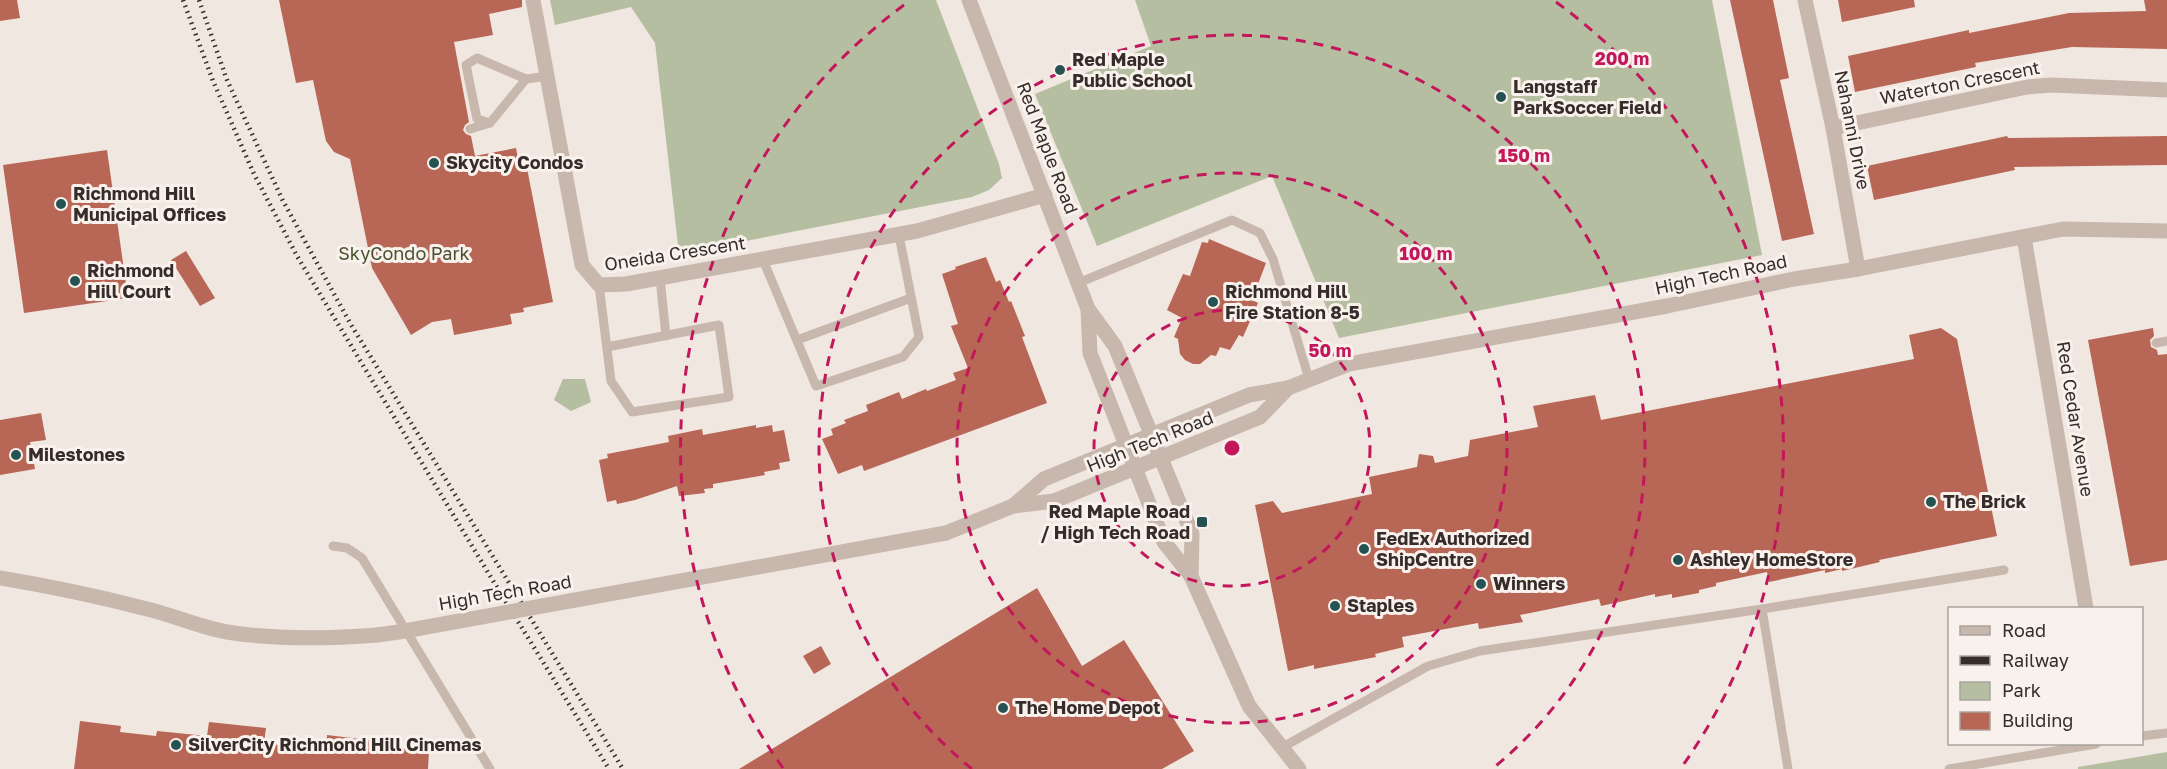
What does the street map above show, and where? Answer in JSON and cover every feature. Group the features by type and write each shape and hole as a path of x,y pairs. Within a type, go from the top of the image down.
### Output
{"street":[{"name":"Oneida Crescent","path":"533,0 582,265 599,285 626,284 899,235 1044,195"},
{"name":"Red Maple Road","path":"969,0 1088,309 1115,346 1192,534 1191,576"},
{"name":"Nahanni Drive","path":"1805,0 1833,128 1858,269"},
{"name":"Waterton Crescent","path":"1833,128 2027,87 2052,85 2167,90"},
{"name":"High Tech Road","path":"1013,506 1044,479 1249,395 1288,388 1349,364 1667,306 1794,279 1858,269 2063,229 2167,231"},
{"name":"Red Cedar Avenue","path":"2025,237 2086,607"},
{"name":"Red Maple Road","path":"1088,309 1090,353 1164,542 1191,576 1249,706 1299,769"},
{"name":"High Tech Road","path":"0,578 146,608 225,632 275,638 330,639 399,632 946,533 1013,506 1054,501 1135,470 1260,417 1288,388"}],"lane":[{"path":"490,123 477,119 466,65 477,58 526,79 548,76"},
{"path":"470,129 490,123 526,79"},
{"path":"1078,284 1232,220 1260,233 1273,259 1309,379"},
{"path":"763,260 816,386 903,357 919,337 899,235"},
{"path":"660,278 666,336"},
{"path":"599,285 611,381 632,412 729,397 719,325 607,346"},
{"path":"797,340 911,298"},
{"path":"2156,343 2167,342"},
{"path":"333,546 347,548 362,558 490,769"},
{"path":"1281,748 1428,666 1480,651 2004,570"},
{"path":"1762,609 1788,769"},
{"path":"2143,736 2167,733"},
{"path":"1949,769 2090,745"}],"green space":[{"path":"550,0 936,0 999,164 1002,178 989,190 972,197 679,254 655,43 631,7 555,25"},
{"path":"1135,0 1712,0 1762,255 1339,338 1272,176 1097,246 1035,94 1151,46"},
{"path":"563,379 585,379 591,402 571,411 554,400"},
{"path":"2167,752 2167,769 2078,769 2078,767"}],"building":[{"path":"0,0 17,0 20,18 0,21"},
{"name":"Skycity Condos","path":"279,0 522,0 522,7 489,14 493,35 454,42 469,122 463,130 471,136 475,156 516,148 520,169 527,168 553,302 523,308 524,312 510,314 512,324 454,335 451,319 432,322 411,335 372,268 350,159 334,152 326,141 313,80 296,83"},
{"path":"1730,0 1773,0 1789,78 1780,80 1814,234 1782,241"},
{"path":"1838,0 1914,0 1915,7 1842,22"},
{"path":"2144,0 2167,0 2167,49 2072,47 1975,63 1976,67 1855,92 1848,56 1969,30 1969,33 2069,13 2146,11"},
{"path":"2007,136 2008,138 2167,136 2167,165 2014,167 2015,170 1874,200 1867,166"},
{"name":"Richmond Hill Municipal Offices","path":"107,150 128,298 24,313 3,165"},
{"name":"Richmond Hill Fire Station 8-5","path":"1209,239 1266,263 1252,300 1258,303 1243,337 1239,335 1230,350 1220,347 1216,356 1211,355 1200,364 1193,364 1180,354 1178,339 1174,337 1182,318 1167,310 1183,274 1190,276 1202,242 1208,243"},
{"path":"186,251 215,298 200,306 171,260"},
{"path":"986,257 996,282 1000,280 1009,302 1011,301 1047,403 864,471 862,465 838,474 822,439 833,435 831,429 846,423 844,420 868,411 866,405 899,392 902,399 926,389 927,391 956,380 953,373 968,368 951,326 958,324 942,274 956,269 955,267"},
{"path":"1941,328 1957,339 1997,536 1879,560 1880,562 1842,571 1842,569 1825,573 1825,570 1769,582 1767,572 1716,583 1716,586 1699,590 1699,593 1672,598 1672,594 1655,597 1655,594 1601,606 1599,599 1520,615 1523,622 1479,629 1478,623 1402,637 1404,647 1375,654 1376,657 1314,669 1314,665 1288,671 1255,505 1273,501 1282,513 1372,494 1369,477 1417,467 1419,454 1433,456 1435,463 1468,456 1470,440 1538,427 1533,406 1595,395 1601,420 1914,359 1909,335"},
{"path":"2153,328 2154,336 2150,340 2151,347 2157,350 2158,355 2167,354 2167,560 2130,566 2088,340"},
{"name":"Milestones","path":"41,413 46,440 30,442 35,469 0,475 0,420"},
{"path":"756,425 756,428 772,425 773,432 784,430 790,461 779,463 780,469 764,472 765,475 713,484 713,488 704,489 705,493 679,496 677,486 635,500 617,504 616,500 607,502 599,460 608,458 607,454 669,442 668,436 702,429 703,435"},
{"name":"The Home Depot","path":"1037,588 1082,666 1124,640 1194,751 1162,769 739,769"},
{"path":"821,646 831,664 814,674 803,656"},
{"name":"SilverCity Richmond Hill Cinemas","path":"80,721 121,726 120,732 156,736 157,731 207,736 209,722 266,728 264,743 326,751 327,735 384,742 384,746 429,751 428,769 74,769"}],"railway":[{"path":"183,0 213,81 254,174 297,256 609,769"},
{"path":"199,0 227,80 283,201 350,323 623,769"}],"place":[{"name":"Red Maple Public School","path":"1060,70"},
{"name":"Langstaff ParkSoccer Field","path":"1501,97"},
{"name":"Skycity Condos","path":"434,163"},
{"name":"Richmond Hill Municipal Offices","path":"61,204"},
{"name":"Richmond Hill Court","path":"75,281"},
{"name":"Richmond Hill Fire Station 8-5","path":"1213,302"},
{"name":"Milestones","path":"16,455"},
{"name":"The Brick","path":"1931,502"},
{"name":"Red Maple Road / High Tech Road","path":"1202,522"},
{"name":"FedEx Authorized ShipCentre","path":"1364,549"},
{"name":"Ashley HomeStore","path":"1678,560"},
{"name":"Winners","path":"1481,584"},
{"name":"Staples","path":"1335,606"},
{"name":"The Home Depot","path":"1003,708"},
{"name":"SilverCity Richmond Hill Cinemas","path":"176,745"}],"park label":[{"name":"SkyCondo Park","path":"404,254"}]}
